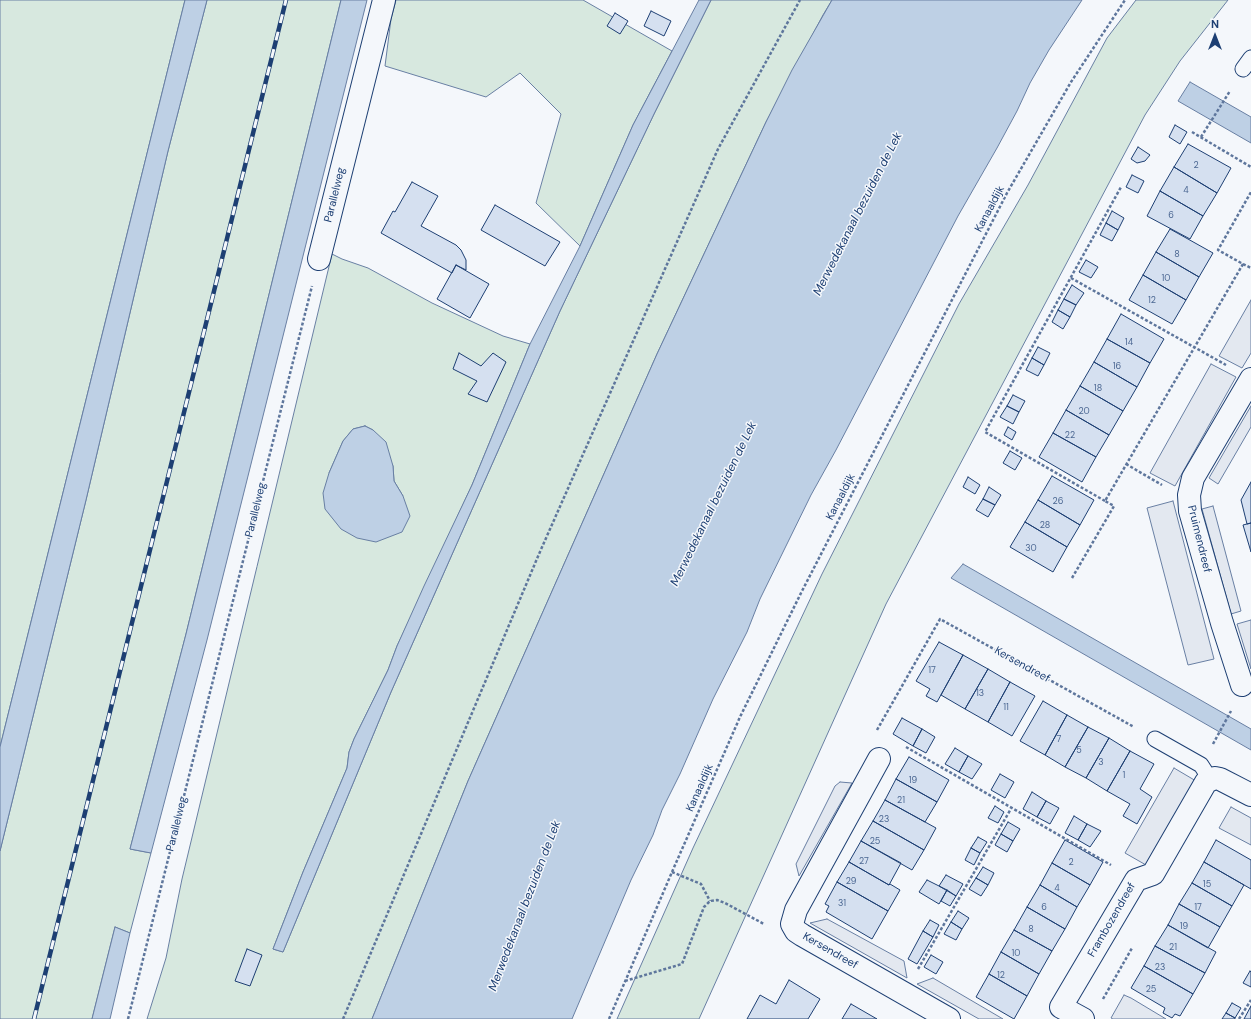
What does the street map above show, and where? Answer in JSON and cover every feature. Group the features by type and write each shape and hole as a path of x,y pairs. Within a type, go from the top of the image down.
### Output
{"street":[{"name":"Parallelweg","path":"319,259 384,0"},
{"name":"Pruimendreef","path":"1242,686 1222,623 1190,511 1189,495 1193,478 1251,379"},
{"name":"Kersendreef","path":"878,760 796,910 792,924 796,931 802,935 949,1019"},
{"path":"1210,780 1220,779 1251,795"},
{"name":"Frambozendreef","path":"1083,1019 1061,1007 1136,880 1153,874 1203,785 1210,780"}],"lane":[{"path":"1156,739 1201,765 1210,780"}],"path":[{"path":"343,1019 539,554 718,149 800,0"},
{"name":"Kanaaldijk","path":"609,1019 740,717 801,593 1007,193 1071,82 1125,0"},
{"path":"1201,138 1230,92"},
{"path":"1192,132 1251,167"},
{"path":"1072,578 1114,506 985,432 1121,187"},
{"path":"1251,192 1218,250 1251,268"},
{"name":"Parallelweg","path":"128,1019 319,259"},
{"path":"1105,501 1243,264"},
{"path":"1071,278 1251,379"},
{"name":"Kersendreef","path":"881,733 876,730 940,619 1156,739"},
{"path":"1211,748 1232,710"},
{"path":"904,746 1136,880"},
{"path":"904,994 1012,807"},
{"path":"672,872 701,884 710,901"},
{"path":"625,981 682,964 704,907 710,901 717,900 725,903 764,925"},
{"path":"1239,1019 1251,1000"}],"shaded area":[{"path":"0,0 185,0 0,747"},
{"path":"207,0 341,0 186,634 130,849 151,853 130,933 115,927 92,1019 0,1019 0,851 86,500 168,151"},
{"path":"396,0 583,0 672,51 633,125 580,246 536,203 561,114 520,73 486,97 385,66 391,19"},
{"path":"711,0 832,0 766,122 657,354 468,781 372,1019 147,1019 166,958 182,879 332,254 368,268 432,303 503,336 530,344 472,485 397,646 388,670 354,739 349,752 347,768 303,872 273,949 283,952 391,692 560,311 654,114","holes":["365,426 373,430 393,466 394,481 403,496 329,473 343,441 353,429"]},
{"path":"1136,0 1228,0 1180,61 1145,115 886,604 699,1019 617,1019 693,848 822,574 959,304 1028,185 1107,38"},
{"path":"1251,300 1251,353 1242,368 1219,356"},
{"path":"1211,364 1236,377 1175,486 1150,473"},
{"path":"1251,406 1251,427 1218,484 1209,478"},
{"path":"1173,501 1214,659 1188,665 1147,508"},
{"path":"1213,506 1241,611 1231,614 1202,509"},
{"path":"1251,620 1251,669 1237,624"},
{"path":"1174,768 1196,781 1146,865 1125,853"},
{"path":"840,782 852,783 799,876 796,864 835,786"},
{"path":"1231,807 1251,818 1251,845 1219,828"},
{"path":"827,919 904,961 907,978 810,923"},
{"path":"933,978 1003,1019 979,1019 917,984"},
{"path":"1124,995 1131,998 1166,1019 1111,1018"}],"water":[{"path":"185,0 207,0 168,151 86,500 0,851 0,747"},
{"path":"341,0 367,0 207,640 151,853 130,849 186,634"},
{"path":"699,0 711,0 654,114 560,311 391,692 283,952 273,949 303,872 347,768 349,752 354,739 388,670 424,586 472,485 530,344 580,246 633,125"},
{"name":"Merwedekanaal bezuiden de Lek","path":"832,0 1082,0 1049,50 1030,83 1017,111 958,216 811,495 760,599 747,632 713,699 680,774 662,810 653,835 631,880 572,1019 372,1019 468,781 657,354 766,122 792,70"},
{"path":"1190,82 1251,117 1251,143 1178,101"},
{"path":"365,426 373,430 386,442 393,466 394,481 403,496 410,516 402,532 376,542 357,538 341,529 325,509 323,493 329,473 343,441 353,429"},
{"path":"963,564 1251,729 1251,750 951,578"},
{"path":"115,927 130,933 110,1019 92,1019"}],"building":[{"path":"651,11 671,21 664,36 644,26"},
{"path":"615,13 628,21 620,34 607,26"},
{"path":"1175,125 1187,132 1180,144 1169,137"},
{"path":"1188,144 1231,168 1217,193 1174,167"},
{"path":"1138,147 1150,155 1145,161 1137,163 1131,159"},
{"path":"1174,167 1217,193 1203,216 1160,191"},
{"path":"1132,175 1144,181 1138,193 1126,187"},
{"path":"412,182 438,196 421,226 456,245 461,250 466,260 466,270 456,265 452,273 381,233"},
{"path":"1160,191 1203,216 1190,239 1147,216"},
{"path":"495,205 560,242 545,266 481,230"},
{"path":"1112,211 1124,218 1118,230 1106,223"},
{"path":"1106,223 1118,230 1112,241 1100,235"},
{"path":"1170,229 1213,253 1199,277 1156,252"},
{"path":"1156,252 1199,277 1186,300 1143,275"},
{"path":"1086,260 1098,267 1091,278 1079,272"},
{"path":"456,265 489,284 470,318 437,299"},
{"path":"1143,275 1186,300 1172,324 1129,300"},
{"path":"1072,285 1084,293 1076,305 1064,299"},
{"path":"1064,299 1076,305 1070,317 1058,310"},
{"path":"1058,310 1070,317 1063,329 1052,322"},
{"path":"1121,314 1164,339 1150,363 1107,339"},
{"path":"1107,339 1150,363 1137,387 1094,362"},
{"path":"1038,347 1050,353 1044,365 1032,358"},
{"path":"459,353 481,366 493,353 506,362 487,402 468,394 477,381 453,369"},
{"path":"1032,358 1044,365 1038,376 1026,370"},
{"path":"1094,362 1137,387 1123,411 1080,386"},
{"path":"1080,386 1123,411 1109,435 1066,410"},
{"path":"1013,395 1025,401 1019,412 1007,406"},
{"path":"1007,406 1019,412 1013,424 1000,417"},
{"path":"1066,410 1109,435 1096,457 1053,433"},
{"path":"1008,427 1016,432 1012,440 1004,435"},
{"path":"1053,433 1096,457 1082,482 1039,457"},
{"path":"1010,451 1022,458 1015,470 1003,463"},
{"path":"1052,476 1094,500 1080,525 1038,500"},
{"path":"968,477 980,485 975,494 963,487"},
{"path":"1251,482 1251,523 1247,524 1241,500"},
{"path":"989,487 1001,495 995,505 983,499"},
{"path":"983,499 995,505 988,517 976,510"},
{"path":"1038,500 1080,525 1067,547 1025,522"},
{"path":"1025,522 1067,547 1053,572 1010,547"},
{"path":"1251,523 1251,552 1243,525"},
{"path":"939,642 963,655 937,702 926,696 930,689 916,681"},
{"path":"963,655 988,669 965,709 941,695"},
{"path":"988,669 1010,682 988,722 965,709"},
{"path":"1010,682 1035,696 1012,736 988,722"},
{"path":"1043,701 1067,715 1045,755 1020,741"},
{"path":"1067,715 1088,727 1065,767 1045,755"},
{"path":"902,718 922,729 913,746 893,734"},
{"path":"1088,727 1109,738 1086,778 1065,767"},
{"path":"922,729 935,737 926,753 913,746"},
{"path":"1109,738 1130,751 1107,791 1086,778"},
{"path":"955,748 968,756 959,772 945,764"},
{"path":"1130,751 1154,764 1140,789 1152,797 1137,824 1123,816 1130,804 1107,791"},
{"path":"968,756 982,764 972,779 959,772"},
{"path":"909,757 949,780 937,802 896,779"},
{"path":"1000,774 1014,782 1005,798 991,790"},
{"path":"896,779 937,802 925,822 885,800"},
{"path":"1032,792 1046,801 1037,817 1023,809"},
{"path":"885,800 936,828 924,850 873,821"},
{"path":"1046,801 1059,808 1050,824 1037,817"},
{"path":"995,806 1004,812 998,823 988,818"},
{"path":"1074,816 1087,824 1078,840 1065,833"},
{"path":"873,821 924,850 912,870 861,841"},
{"path":"1008,822 1020,829 1013,841 1001,834"},
{"path":"1087,824 1101,831 1090,847 1078,840"},
{"path":"1001,834 1013,841 1007,852 995,845"},
{"path":"978,837 987,842 980,853 971,848"},
{"path":"1065,840 1103,862 1090,885 1052,863"},
{"path":"1216,840 1251,860 1251,889 1204,862"},
{"path":"861,841 901,863 889,885 849,862"},
{"path":"971,848 980,853 974,865 965,860"},
{"path":"849,862 900,890 888,911 837,882"},
{"path":"1204,862 1244,885 1232,906 1192,883"},
{"path":"1052,863 1090,885 1077,907 1040,885"},
{"path":"983,867 994,873 988,885 976,878"},
{"path":"946,875 963,884 956,896 939,886"},
{"path":"976,878 988,885 981,896 969,889"},
{"path":"927,880 947,890 939,904 919,892"},
{"path":"837,882 888,911 872,939 826,912 829,906 825,904"},
{"path":"1192,883 1232,906 1220,927 1179,904"},
{"path":"1040,885 1077,907 1065,929 1027,907"},
{"path":"947,890 956,896 950,906 941,901"},
{"path":"1179,904 1220,927 1208,948 1168,925"},
{"path":"1027,907 1065,929 1052,951 1014,930"},
{"path":"958,911 969,918 962,929 951,922"},
{"path":"930,920 939,925 933,937 923,931"},
{"path":"951,922 962,929 956,940 944,934"},
{"path":"1168,925 1216,952 1205,973 1155,946"},
{"path":"1014,930 1052,951 1039,974 1001,952"},
{"path":"923,931 933,937 917,964 908,959"},
{"path":"1155,946 1205,973 1193,994 1144,966"},
{"path":"247,949 262,955 250,986 235,981"},
{"path":"1001,952 1039,974 1027,996 989,974"},
{"path":"931,955 943,962 936,974 924,967"},
{"path":"1144,966 1193,994 1180,1016 1175,1014 1172,1018 1163,1013 1165,1008 1131,988"},
{"path":"1250,971 1251,972 1251,987 1243,983"},
{"path":"989,974 1027,996 1014,1019 976,997"},
{"path":"789,980 820,999 808,1019 747,1019 760,995 776,1004"},
{"path":"1232,1003 1241,1008 1235,1018 1226,1013"},
{"path":"851,1004 877,1019 842,1019"},
{"path":"1251,1006 1251,1019 1244,1019"},
{"path":"1226,1013 1235,1018 1235,1019 1222,1019"}],"railway":[{"path":"34,1019 286,0"}]}
